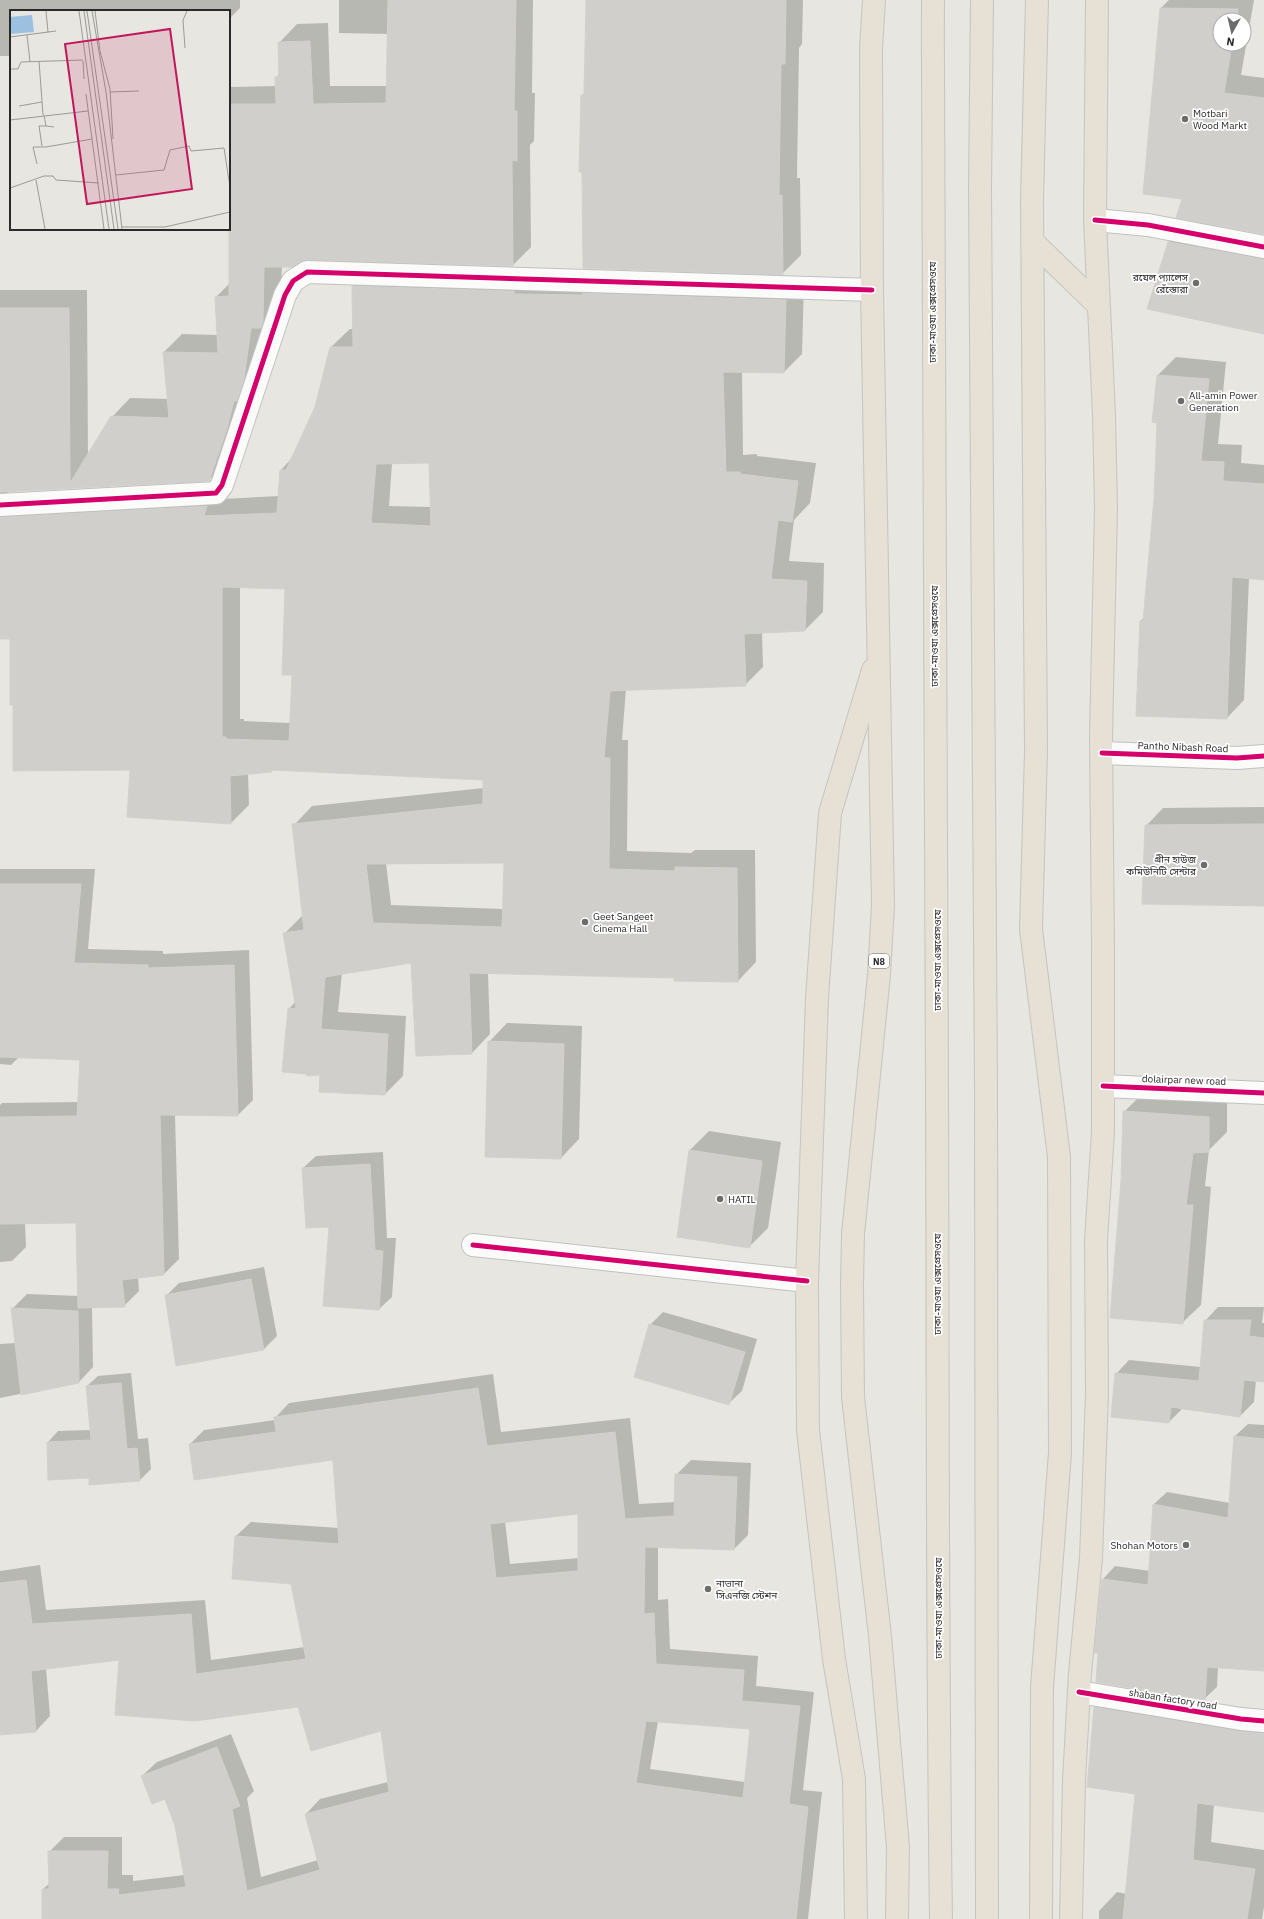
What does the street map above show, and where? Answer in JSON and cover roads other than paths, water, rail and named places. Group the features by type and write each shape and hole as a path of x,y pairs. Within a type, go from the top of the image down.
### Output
{"highway":[{"name":"N8","path":"874,0 871,48 872,290 883,905 878,975 853,1234 853,1397 882,1660 898,1847 897,1919"},
{"name":"ঢাকা-মাওয়া এক্সপ্রেসওয়ে","path":"933,0 932,213 937,1081 938,1682 941,1919"},
{"path":"982,0 980,196 986,1113 987,1919"},
{"path":"1037,0 1033,242 1036,751 1031,928 1059,1157 1060,1446 1042,1687 1041,1919"},
{"path":"1071,1919 1074,1780 1079,1692 1091,1558 1097,1394 1096,1240 1103,1132 1102,753 1106,508 1104,415 1094,220 1097,0"},
{"path":"1033,242 1098,305"},
{"path":"856,1919 854,1779 834,1659 808,1430 808,1281 817,998 830,813 878,652"}],"street":[{"path":"1094,220 1148,225 1264,247"},
{"path":"0,505 216,493 222,485 285,295 293,281 307,272 872,290"},
{"name":"Pantho Nibash Road","path":"1102,753 1237,758 1264,756"},
{"name":"dolairpar new road","path":"1103,1086 1264,1093"},
{"path":"472,1245 808,1281"},
{"name":"shaban factory road","path":"1079,1692 1233,1718 1264,1721"}],"place":[{"name":"Motbari Wood Markt","path":"1185,119"},
{"name":"রয়েল প্যালেস রেঁস্তোরা","path":"1196,283"},
{"name":"All-amin Power Generation","path":"1181,401"},
{"name":"গ্রীন হাউজ কমিউনিটি সেন্টার","path":"1204,865"},
{"name":"Geet Sangeet Cinema Hall","path":"585,922"},
{"name":"HATIL","path":"720,1199"},
{"name":"Shohan Motors","path":"1186,1545"},
{"name":"নাভানা সিএনজি স্টেশন","path":"708,1589"}]}
